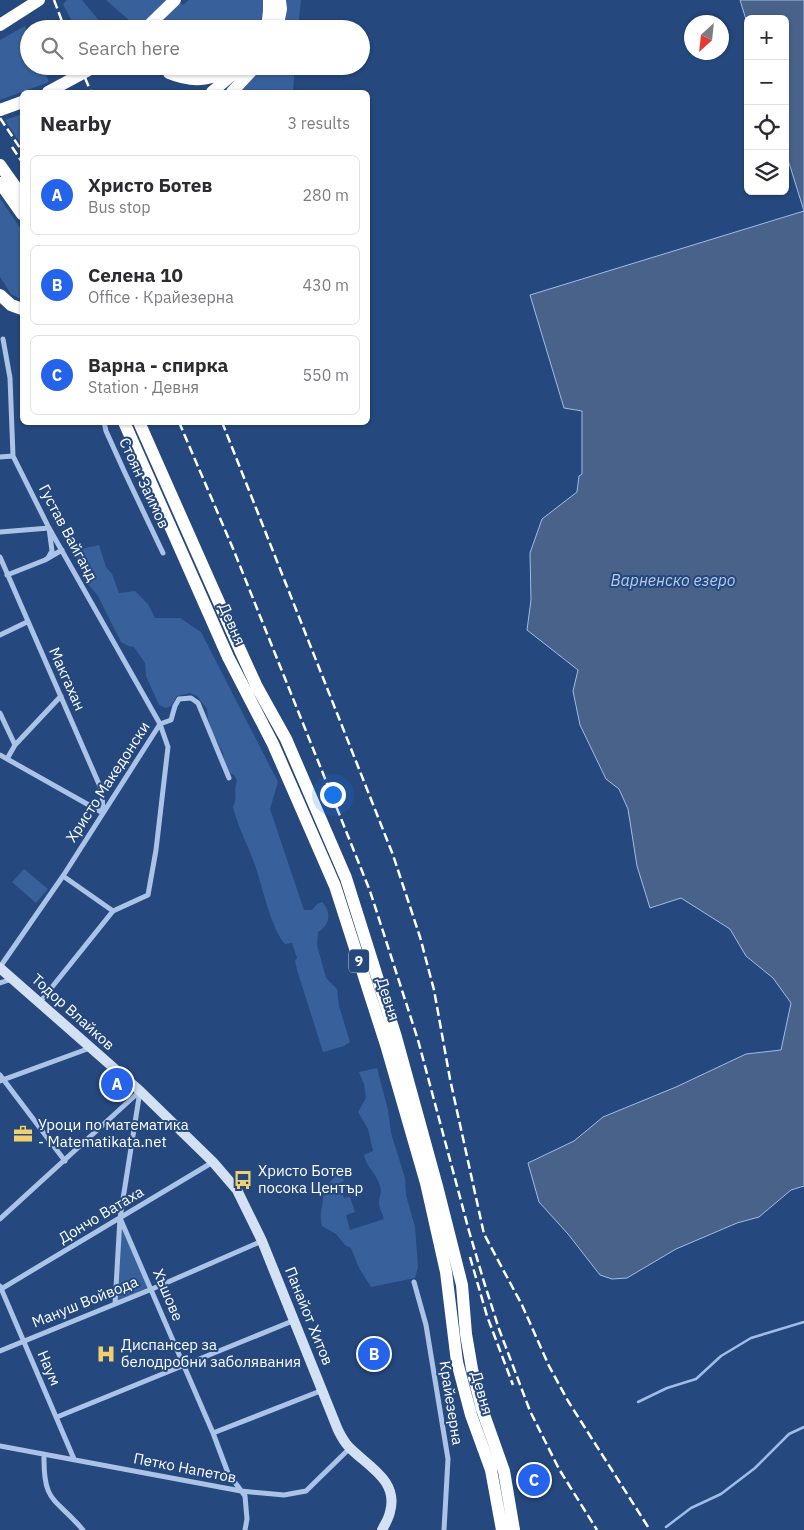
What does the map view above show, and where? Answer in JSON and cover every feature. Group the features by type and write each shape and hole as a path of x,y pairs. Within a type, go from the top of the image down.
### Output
{"highway":[{"path":"0,24 39,0"},
{"path":"154,20 174,0"},
{"path":"268,20 269,0"},
{"path":"279,20 281,9 280,0"},
{"path":"52,90 79,75"},
{"path":"175,75 186,79 203,80 219,75"},
{"path":"214,90 231,75"},
{"path":"234,90 248,75"},
{"path":"0,110 20,103"},
{"path":"0,166 20,193"},
{"path":"0,183 20,211"},
{"path":"0,294 11,305 20,308"},
{"name":"Девня","path":"125,425 228,657 273,744 335,886 387,1048 426,1183 446,1272 457,1362 471,1415 490,1470 502,1530"},
{"name":"Девня","path":"139,425 257,687 286,739 346,878 396,1037 437,1186 462,1285 466,1334 472,1369 482,1409 504,1471 514,1530"},
{"path":"508,1487 522,1530"}],"street":[{"name":"Густав Вайганд","path":"3,339 10,378 14,456 49,528 160,724 168,746 156,850 148,895 113,911"},
{"name":"Стоян Заимов","path":"105,425 163,553"},
{"path":"0,457 14,456"},
{"path":"0,532 49,528 52,551 48,558"},
{"path":"7,574 48,558 62,550"},
{"name":"Макгахан","path":"0,557 102,791 103,813"},
{"path":"0,635 27,622"},
{"path":"7,759 15,745 61,696"},
{"name":"Христо Македонски","path":"0,967 63,876 160,724 171,720 179,700 187,697 195,700 200,707 229,778"},
{"path":"0,713 15,745"},
{"path":"0,755 103,813"},
{"path":"40,1002 113,911 63,876"},
{"name":"Тодор Влайков","path":"0,967 140,1090 212,1162"},
{"path":"0,983 12,978"},
{"path":"65,1161 1,1079 90,1048"},
{"path":"0,1219 140,1090"},
{"path":"115,1304 120,1218 140,1090"},
{"name":"Дончо Ватаха","path":"1,1288 212,1162"},
{"name":"Панайот Хитов","path":"212,1162 237,1190 262,1241 338,1430 350,1448 383,1476 388,1483 391,1492 390,1512 382,1530"},
{"name":"Хъшове","path":"120,1218 213,1433 228,1473 241,1492"},
{"name":"Mануш Войвода","path":"0,1351 152,1289 262,1241"},
{"name":"Кpaйeзepнa","path":"414,1282 426,1326 448,1459 444,1530"},
{"name":"Наум","path":"1,1288 74,1459"},
{"path":"57,1417 295,1320"},
{"path":"213,1433 323,1390"},
{"name":"Петко Напетов","path":"0,1446 241,1492 284,1495 306,1491 350,1448"},
{"path":"44,1454 44,1478 50,1496 83,1530"},
{"path":"241,1492 245,1496 245,1530"}],"shaded area":[{"path":"67,0 82,0 99,20 71,20 63,4"},
{"path":"106,0 177,0 183,5 189,0 263,0 263,20 129,20"},
{"path":"287,0 301,0 299,20 285,20"},
{"path":"20,29 20,75 46,75 49,82 27,90 20,90 20,93 0,100 0,40"},
{"path":"255,75 294,75 293,90 242,90"},
{"path":"20,115 20,143 5,120"},
{"path":"0,198 20,228 20,299 11,294 0,277"},
{"path":"99,545 106,567 112,574 119,593 135,591 148,604 155,618 180,618 201,632 278,782 270,809 304,910 312,910 317,904 322,902 328,914 325,926 318,932 317,945 326,978 337,989 339,1006 350,1042 344,1046 323,1052 298,973 295,961 297,958 292,943 285,944 275,927 255,865 238,822 233,807 237,781 234,775 229,773 224,761 223,753 208,719 207,709 197,696 190,693 177,696 171,706 166,708 159,705 146,676 145,663 134,647 121,642 98,596 88,584 73,551"},
{"path":"24,869 48,889 36,903 12,882"},
{"path":"377,1068 388,1110 391,1133 405,1178 406,1195 415,1227 418,1267 415,1278 371,1287 359,1268 351,1248 345,1245 336,1234 322,1226 321,1215 323,1190 339,1172 344,1181 339,1183 344,1198 350,1197 355,1212 346,1215 350,1230 384,1219 379,1205 381,1192 379,1183 364,1155 373,1151 368,1129 358,1112 366,1098 364,1084 359,1072"},
{"path":"120,1218 152,1289 115,1304"}],"water":[{"path":"740,0 804,0 804,211 789,163 789,15 745,15"},
{"name":"Варненско езеро","path":"804,211 804,1186 791,1190 759,1217 737,1223 676,1249 627,1278 612,1279 600,1275 568,1234 539,1202 528,1163 574,1141 603,1117 676,1087 746,1054 781,1050 791,1003 773,978 746,956 730,929 681,898 650,908 637,866 628,809 619,789 606,779 580,725 573,691 578,670 527,630 531,600 530,553 542,519 577,492 579,476 582,474 582,411 564,408 530,295"}],"waterway":[{"path":"638,1402 667,1388 696,1379 721,1356 751,1338 804,1322"},
{"path":"666,1527 691,1508 721,1494 755,1468 789,1434 804,1427"}],"railway":[{"path":"54,0 62,20"},
{"path":"84,75 90,90"},
{"path":"0,118 20,148"},
{"path":"12,147 20,159"},
{"path":"180,425 234,551 370,891 418,1040 469,1231 499,1329 530,1411 559,1469 597,1530"},
{"path":"223,425 393,855 420,937 434,990 450,1079 484,1234 522,1305 549,1366 568,1401 650,1530"},
{"path":"470,1257 487,1316 513,1385"}],"place":[{"name":"Христо Ботев","path":"117,1084"},
{"name":"Уроци по математика - Matematikata.net","path":"23,1134"},
{"name":"Христо Ботев посока Център","path":"243,1180"},
{"name":"Диспансер за белодробни заболявания","path":"106,1354"},
{"name":"Селена 10","path":"374,1354"},
{"name":"Варна - спирка","path":"534,1480"}]}
